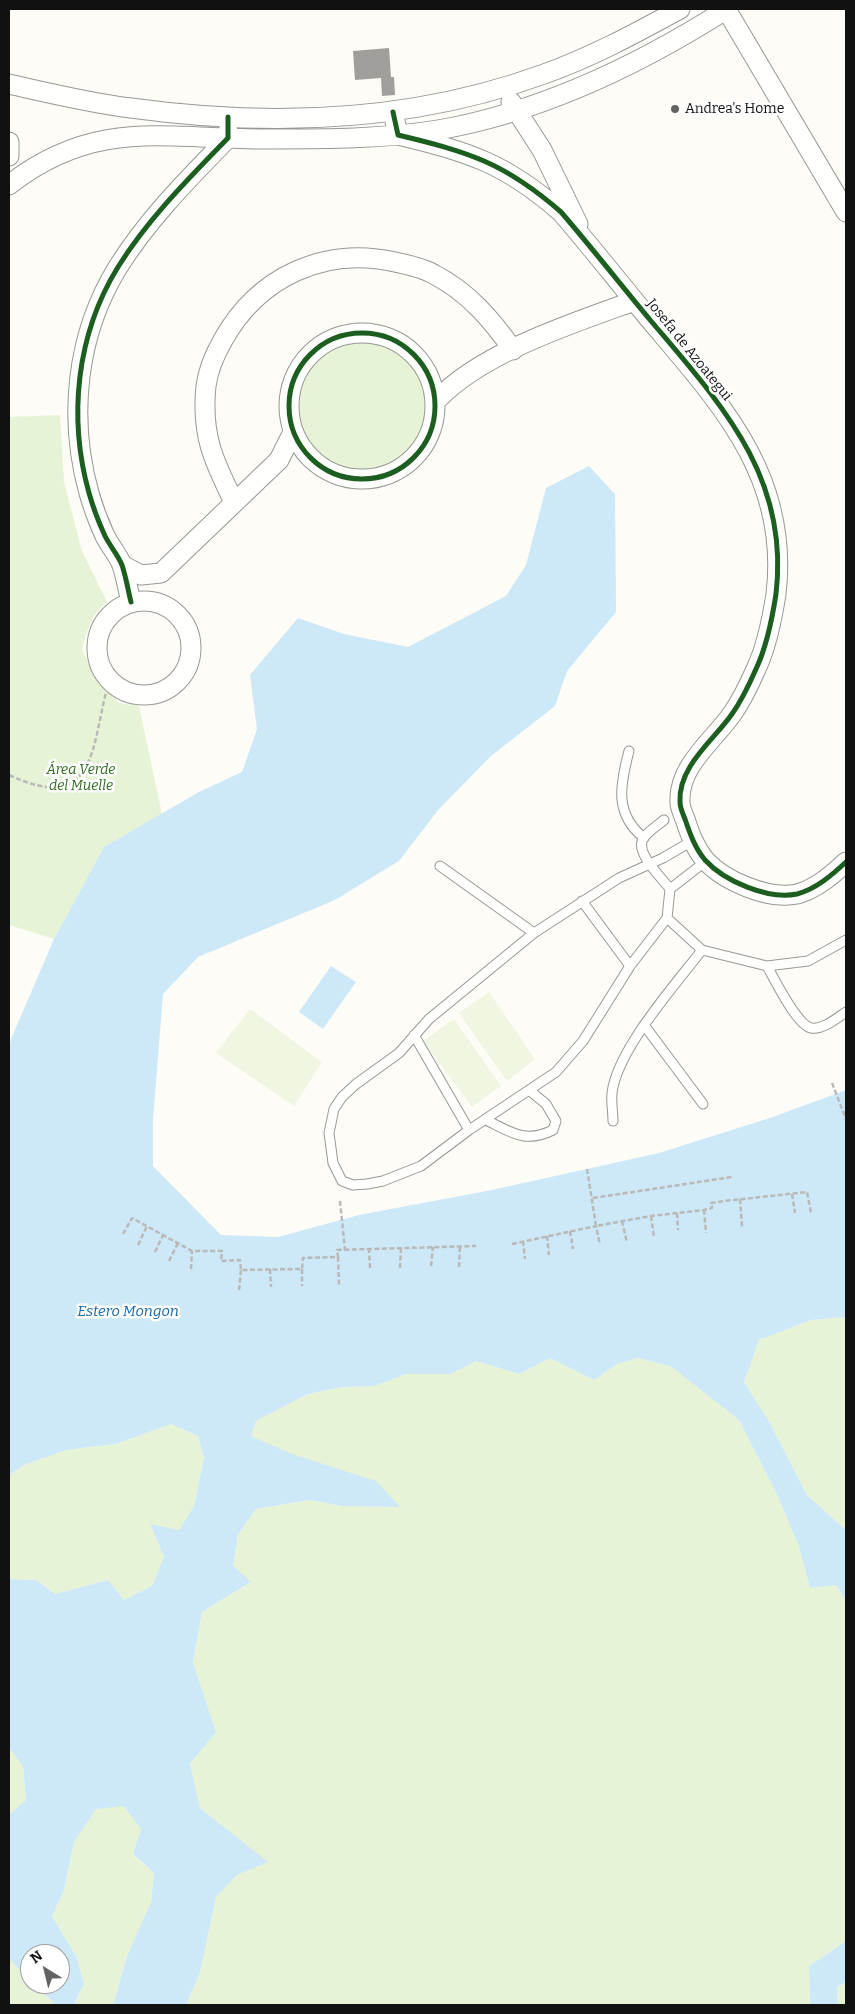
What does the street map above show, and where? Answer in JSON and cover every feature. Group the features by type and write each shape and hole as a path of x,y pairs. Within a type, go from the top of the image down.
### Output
{"street":[{"path":"9,84 131,108 228,117 368,115 434,105 501,88 545,74 621,42 680,9"},
{"path":"9,185 39,164 70,150 101,140 132,135 270,140 398,135 473,123 517,111 554,98 627,67 726,9 846,212"},
{"path":"501,88 542,150 584,239"},
{"path":"393,112 398,135"},
{"path":"131,602 122,565 105,536 89,495 81,459 77,401 86,341 104,294 130,249 181,186 228,138 228,117"},
{"path":"398,135 471,154 504,169 534,188 561,212 584,239"},
{"path":"9,142 9,156"},
{"name":"Josefa de Azoategui","path":"584,239 709,390 734,424 763,479 773,516 778,572 768,637 760,662 733,712 688,769 682,784 680,803 692,841 706,861 736,883 775,894 796,894 820,884 846,862"},
{"path":"234,502 209,450 205,418 206,385 214,356 230,327 266,288 285,276 319,263 360,257 379,258 424,270 463,292 487,317 513,350"},
{"path":"436,401 450,386 466,375 513,350 573,323 634,301"},
{"path":"354,333 379,335 402,344 420,361 427,372 436,401 434,421 424,445 407,464 383,476 356,479 331,473 306,454 293,432 289,400 296,376 309,356 330,341 354,333"},
{"path":"427,372 440,375 466,375"},
{"path":"160,603 158,583 161,573 279,460 293,432"},
{"path":"279,460 306,454"},
{"path":"122,565 131,572 141,575 161,573"},
{"path":"146,600 160,603 174,611 184,622 190,637 191,652 187,667 178,680 166,690 151,695 128,693 109,681 100,667 96,651 98,635 105,620 116,609 131,602 146,600"}],"lane":[{"path":"629,751 622,776 622,800 629,824 644,838"},
{"path":"664,820 644,838 642,852 650,864 670,890 667,918 630,966 571,1056 556,1072 469,1130 442,1153 421,1166 383,1181 353,1185 342,1181 337,1173 330,1152 329,1133 334,1109 342,1097 356,1084 399,1053 429,1019 534,933 619,878 650,864 692,841"},
{"path":"670,890 706,861"},
{"path":"440,866 534,933"},
{"path":"582,901 630,966"},
{"path":"667,918 702,950 767,966 808,961 846,940"},
{"path":"613,1120 612,1093 621,1065 644,1025 702,950"},
{"path":"767,966 801,1022 812,1028 824,1026 846,1012"},
{"path":"644,1025 703,1104"},
{"path":"414,1035 469,1130"},
{"path":"486,1120 517,1135 530,1137 540,1136 553,1130 556,1121 554,1114 546,1104 529,1090"}],"path":[{"path":"9,775 39,787 70,783 80,778 92,753 109,681"},
{"path":"832,1083 846,1119"},
{"path":"587,1169 600,1245"},
{"path":"593,1198 732,1177"},
{"path":"512,1244 622,1221 704,1210 712,1208 711,1203 807,1192 811,1213"},
{"path":"792,1194 795,1213"},
{"path":"740,1199 742,1227"},
{"path":"340,1201 345,1250"},
{"path":"704,1210 706,1232"},
{"path":"677,1213 678,1230"},
{"path":"651,1216 654,1237"},
{"path":"123,1234 132,1218 192,1251 222,1251 221,1261 240,1260 240,1290"},
{"path":"622,1221 627,1242"},
{"path":"138,1245 147,1226"},
{"path":"570,1231 573,1249"},
{"path":"155,1252 163,1235"},
{"path":"547,1236 549,1255"},
{"path":"523,1241 525,1259"},
{"path":"169,1261 178,1243"},
{"path":"459,1267 460,1246"},
{"path":"339,1285 337,1250 476,1246"},
{"path":"431,1266 433,1247"},
{"path":"369,1248 370,1269"},
{"path":"400,1268 401,1248"},
{"path":"192,1251 192,1269"},
{"path":"302,1286 302,1258 338,1257"},
{"path":"241,1270 302,1269"},
{"path":"270,1270 271,1287"}],"green space":[{"path":"362,333 390,339 413,355 429,378 435,406 429,434 413,457 390,473 362,479 334,473 311,457 295,434 289,406 295,378 311,355 334,339"},
{"name":"Área Verde del Muelle","path":"60,415 64,482 82,551 107,602 93,618 82,650 98,682 119,703 139,706 162,814 104,847 54,939 9,925 9,417"},
{"path":"489,992 535,1059 507,1081 459,1013"},
{"path":"250,1009 322,1062 294,1106 216,1053"},
{"path":"454,1019 501,1086 472,1107 423,1041"},
{"path":"846,1317 846,1530 807,1495 770,1423 744,1382 759,1340 811,1320"},
{"path":"550,1358 594,1380 617,1364 639,1358 673,1367 739,1420 779,1499 798,1544 810,1588 836,1585 846,1600 846,1941 809,1966 810,2005 186,2005 200,1973 216,1897 237,1875 267,1862 200,1808 190,1764 216,1732 193,1662 202,1612 250,1583 233,1566 238,1535 256,1509 310,1500 342,1506 400,1507 251,1436 256,1421 308,1394 343,1387 375,1386 406,1374 451,1374 476,1361 519,1374"},
{"path":"171,1424 198,1436 204,1458 194,1506 179,1530 150,1525 164,1557 152,1586 124,1600 108,1580 55,1594 36,1580 9,1579 9,1475 24,1465 66,1450 116,1444"},
{"path":"9,1748 23,1766 26,1800 9,1815"},
{"path":"124,1805 141,1829 133,1855 154,1873 151,1902 127,1956 113,2005 77,2005 75,2002 84,1984 77,1958 52,1916 64,1890 74,1842 95,1809"},
{"path":"9,1959 20,1970 20,1994 45,1994 53,2002 52,2005 9,2005"},
{"path":"846,1982 846,2005 838,2005 837,1987"}],"water":[{"name":"Estero Mongon","path":"589,466 615,494 616,612 567,671 555,706 491,756 439,809 399,861 335,900 198,957 163,994 153,1119 153,1166 221,1235 278,1237 359,1215 492,1190 659,1153 773,1117 846,1090 846,1317 811,1320 759,1340 744,1382 770,1423 807,1495 846,1530 846,1600 836,1585 810,1588 798,1544 779,1499 739,1420 672,1367 639,1358 617,1364 594,1380 550,1358 519,1374 476,1361 451,1374 406,1374 375,1386 343,1387 308,1394 256,1421 251,1436 292,1454 376,1481 400,1507 342,1506 310,1500 256,1509 238,1535 233,1566 251,1582 202,1612 193,1662 216,1732 190,1764 200,1808 268,1862 237,1875 216,1897 200,1973 186,2005 113,2005 127,1956 151,1902 154,1873 133,1854 141,1829 124,1806 96,1809 74,1842 64,1890 52,1916 69,1944 20,1944 20,1970 9,1959 9,1815 26,1800 23,1766 9,1748 9,1579 36,1580 55,1594 108,1580 124,1600 152,1586 164,1557 150,1524 179,1530 194,1506 204,1458 198,1436 171,1424 116,1444 66,1450 24,1465 9,1475 9,1049 11,1039 54,939 104,847 199,792 242,772 257,729 250,675 298,618 344,634 408,647 506,596 526,565 546,488"},
{"path":"331,966 356,982 323,1029 299,1012"},
{"path":"846,1941 846,1982 837,1987 838,2005 810,2005 809,1966"},
{"name":"Estero Mongon","path":"70,1946 77,1958 84,1984 75,2002 77,2005 52,2005 53,2002 45,1994 70,1994"}],"building":[{"path":"389,48 391,77 394,77 395,95 382,96 381,78 355,80 353,51"}],"cycle path":[{"path":"393,112 398,135 446,147 485,162 522,182 561,212 702,382 725,413 745,445 761,478 772,514 778,552 773,613 760,660 748,687 725,724 698,754 691,765 681,789 680,806 693,841 705,860 723,875 747,887 773,894 797,894 817,885 846,862"},
{"path":"131,602 122,565 105,536 94,509 82,465 78,406 80,377 85,349 93,320 104,293 118,267 142,232 228,138 228,117"},
{"path":"362,333 390,339 402,345 413,355 423,366 429,378 435,406 429,434 423,446 413,457 402,467 390,473 362,479 334,473 322,467 311,457 301,446 295,434 289,406 295,378 301,366 311,355 322,345 334,339 362,333"}],"place":[{"name":"Andrea's Home","path":"675,109"}]}
